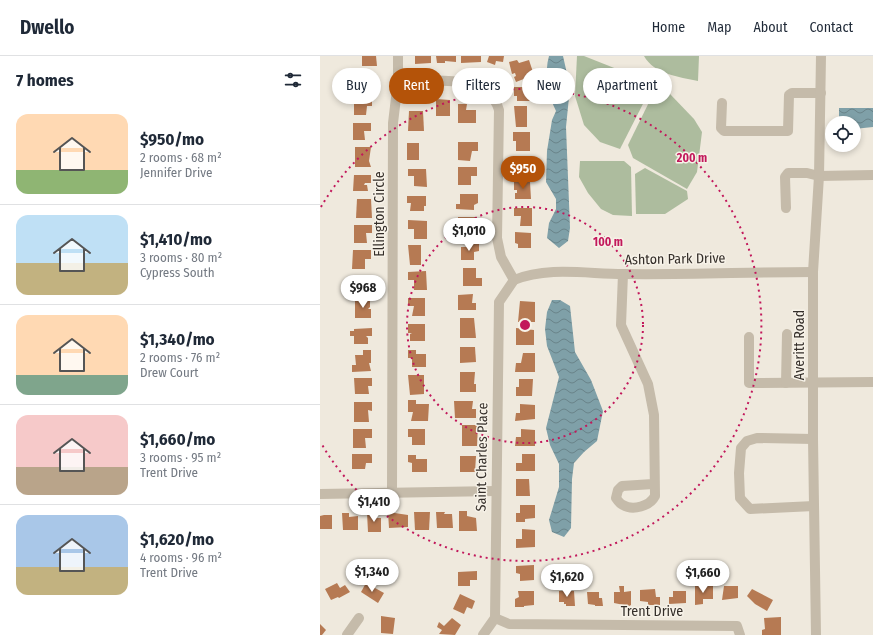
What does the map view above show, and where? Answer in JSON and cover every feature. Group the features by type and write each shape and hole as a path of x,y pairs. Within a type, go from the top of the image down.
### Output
{"street":[{"name":"Ellington Circle","path":"398,56 398,68"},
{"name":"Averitt Road","path":"816,635 813,439 813,272 819,176 821,56"},
{"path":"722,103 721,128 724,130 788,131 789,95 792,93 821,93"},
{"name":"Ellington Circle","path":"392,492 393,123 395,104"},
{"path":"496,104 498,110 497,238 501,257 514,280"},
{"path":"786,208 785,177 788,173 807,172 819,176 873,175"},
{"name":"Ashton Park Drive","path":"514,280 522,277 553,272 623,274 813,272"},
{"path":"623,274 621,325 648,384 654,415 653,484"},
{"name":"Saint Charles Place","path":"495,618 498,302 514,280"},
{"path":"786,383 787,334"},
{"path":"749,337 749,383 873,382"},
{"path":"813,439 757,438 747,440 742,448 739,473 740,498 750,509 814,506"},
{"path":"320,494 496,491"},
{"path":"347,635 359,618"},
{"path":"483,635 495,618"},
{"name":"Trent Drive","path":"495,618 509,624 738,630"}],"green space":[{"path":"577,56 584,56 614,68 583,68 583,104 643,104 620,149 600,142 584,125 575,96"},
{"path":"644,56 699,56 698,81 672,75 672,68 656,68 648,62"},
{"path":"672,96 694,119 702,132 697,172 687,189 633,158 628,145 648,104 672,104"},
{"path":"580,161 624,161 631,167 632,216 613,215 601,209 588,193 579,177"},
{"path":"645,168 687,191 688,199 665,214 636,214 635,174"}],"water":[{"path":"549,56 563,56 566,68 547,68"},
{"path":"553,104 568,104 566,127 570,228 568,241 559,248 547,238 549,223 556,209 556,199 546,182 547,151 552,120 556,111"},
{"path":"839,108 873,108 873,127 861,128 861,116 839,116"},
{"path":"552,300 560,300 570,306 575,352 591,380 603,411 597,441 574,463 572,479 571,528 564,537 552,532 549,520 559,487 559,464 550,445 546,428 559,377 547,346 545,329 547,312"}],"building":[{"path":"362,56 376,56 377,66 362,66"},
{"path":"415,56 431,56 431,63 415,64"},
{"path":"436,56 456,56 456,62 445,61 445,63 437,63"},
{"path":"461,56 481,56 481,62 461,63"},
{"path":"489,56 504,56 503,62 496,61 495,65 487,62"},
{"path":"517,60 519,63 529,60 532,68 522,68 522,80 516,82 514,77 516,76 514,73 514,68 510,68 509,62"},
{"path":"514,87 522,87 522,101 517,101 517,96 514,96"},
{"path":"444,100 450,100 450,116 436,116 436,104 444,104"},
{"path":"354,104 372,104 372,106 367,106 366,115 354,115"},
{"path":"458,104 467,104 466,110 476,110 476,123 458,123"},
{"path":"514,106 527,106 527,127 516,127"},
{"path":"409,111 423,111 424,131 408,131"},
{"path":"353,123 371,123 371,131 364,131 365,140 353,140"},
{"path":"513,132 530,132 530,151 516,151 516,141 513,141"},
{"path":"458,142 478,142 478,151 472,151 470,161 458,160"},
{"path":"407,143 419,143 419,160 407,160"},
{"path":"355,147 371,147 369,161 371,167 355,167"},
{"path":"514,159 530,160 529,174 514,174"},
{"path":"458,167 477,167 477,176 471,176 471,185 458,185"},
{"path":"408,169 426,169 427,187 414,186 414,176 408,176"},
{"path":"354,175 371,175 371,183 365,183 364,185 367,185 368,191 353,191"},
{"path":"514,182 530,182 531,199 515,199 515,193 517,193 517,190 514,190"},
{"path":"460,194 478,194 478,203 474,205 474,210 456,209 456,204 460,204"},
{"path":"407,196 426,196 426,206 424,206 424,211 410,211 411,203 407,203"},
{"path":"357,199 371,199 372,218 356,218"},
{"path":"514,208 532,208 532,226 520,226 521,216 514,216"},
{"path":"458,217 477,217 477,226 471,226 471,236 458,236"},
{"path":"408,220 427,221 427,239 414,239 414,229 408,229"},
{"path":"354,225 372,225 372,233 366,233 367,243 354,243"},
{"path":"515,232 531,233 531,248 518,248 518,244 515,243"},
{"path":"469,243 479,243 479,251 474,252 474,260 461,260 461,247 469,247"},
{"path":"408,245 421,245 421,265 410,265"},
{"path":"353,250 371,250 371,259 365,259 365,269 352,269"},
{"path":"463,268 476,268 476,278 482,278 482,286 463,286"},
{"path":"426,271 427,290 414,290 414,280 408,280 408,272"},
{"path":"352,276 371,276 371,284 366,284 364,294 352,294"},
{"path":"473,294 472,303 476,303 476,310 458,310 458,295"},
{"path":"408,298 425,298 425,316 412,316 414,306 408,306"},
{"path":"370,300 370,307 368,309 371,309 371,318 355,318 355,301"},
{"path":"520,301 535,302 535,322 518,322"},
{"path":"460,318 474,318 476,338 460,338"},
{"path":"408,324 425,324 425,341 410,341 410,334 412,333 408,333"},
{"path":"372,328 372,336 366,336 368,338 368,344 354,344 354,336 350,336 350,331 354,331 354,329"},
{"path":"516,328 534,330 534,345 516,345"},
{"path":"460,347 475,347 476,362 460,363"},
{"path":"363,350 371,350 371,363 369,363 371,371 352,372 352,365 356,365 355,355 363,355"},
{"path":"408,350 416,350 416,354 426,354 426,367 412,367 412,358 408,358"},
{"path":"523,353 535,353 535,372 515,372 516,363 521,363"},
{"path":"460,372 475,372 474,384 476,384 476,392 460,392"},
{"path":"408,375 424,375 424,394 410,395"},
{"path":"354,378 372,378 372,386 368,386 369,394 355,394"},
{"path":"519,379 533,379 532,396 516,396 516,387 519,387"},
{"path":"408,400 416,400 416,404 429,404 428,421 411,421 413,412 408,412"},
{"path":"454,401 473,401 472,409 476,409 476,418 455,418"},
{"path":"354,402 372,402 372,411 368,410 369,422 354,422"},
{"path":"520,404 535,405 535,419 515,421 516,413 520,413"},
{"path":"462,425 478,425 477,446 462,446"},
{"path":"353,429 372,429 372,438 365,438 366,448 353,448"},
{"path":"408,429 425,429 425,445 412,445 412,437 408,437"},
{"path":"521,429 535,430 535,446 515,446 516,437 521,437"},
{"path":"352,454 372,454 372,463 366,463 365,469 352,469"},
{"path":"522,454 535,454 535,471 516,471 516,463 522,463"},
{"path":"408,455 416,455 416,459 427,459 427,472 412,472 412,463 408,462"},
{"path":"460,456 476,456 475,472 460,472"},
{"path":"516,479 529,479 530,496 516,496"},
{"path":"520,505 535,505 535,518 525,519 525,522 516,522 516,513 520,513"},
{"path":"459,511 467,511 467,516 476,518 477,531 459,531"},
{"path":"388,512 408,515 408,527 389,528"},
{"path":"414,512 430,512 429,530 415,530"},
{"path":"436,512 452,514 453,528 437,528"},
{"path":"342,513 349,513 349,517 358,516 358,530 343,530"},
{"path":"367,513 375,513 377,518 381,518 381,532 368,532"},
{"path":"332,515 332,529 320,529 320,516"},
{"path":"522,529 535,530 535,547 516,548 516,539 522,539"},
{"path":"534,565 534,580 520,581 520,574 516,573 516,566"},
{"path":"477,571 477,580 470,580 470,586 458,586 458,572"},
{"path":"337,583 340,588 345,585 350,592 339,598 338,597 331,600 325,589"},
{"path":"366,583 384,593 378,603 361,592"},
{"path":"713,585 713,599 703,599 703,604 695,605 695,586"},
{"path":"619,586 624,586 624,592 631,591 631,605 629,606 614,603 614,592 620,592"},
{"path":"724,586 738,586 738,598 722,600"},
{"path":"655,589 656,597 660,597 660,605 648,605 648,602 640,601 640,590"},
{"path":"752,589 773,600 767,611 755,604 747,596"},
{"path":"518,591 534,591 534,605 515,607 515,599 519,597"},
{"path":"559,591 574,591 575,606 566,606 564,602 559,602"},
{"path":"673,591 686,591 686,603 669,604 669,597 673,597"},
{"path":"587,592 599,592 599,598 602,598 603,606 588,604"},
{"path":"460,594 475,601 472,609 467,607 464,614 453,609"},
{"path":"381,616 395,618 393,634 381,633"},
{"path":"781,617 781,635 762,635 762,630 765,629 764,618"},
{"path":"452,618 461,625 455,635 439,634 442,630 437,627 439,622 444,626"},
{"path":"320,624 326,630 322,635 320,635"}]}
